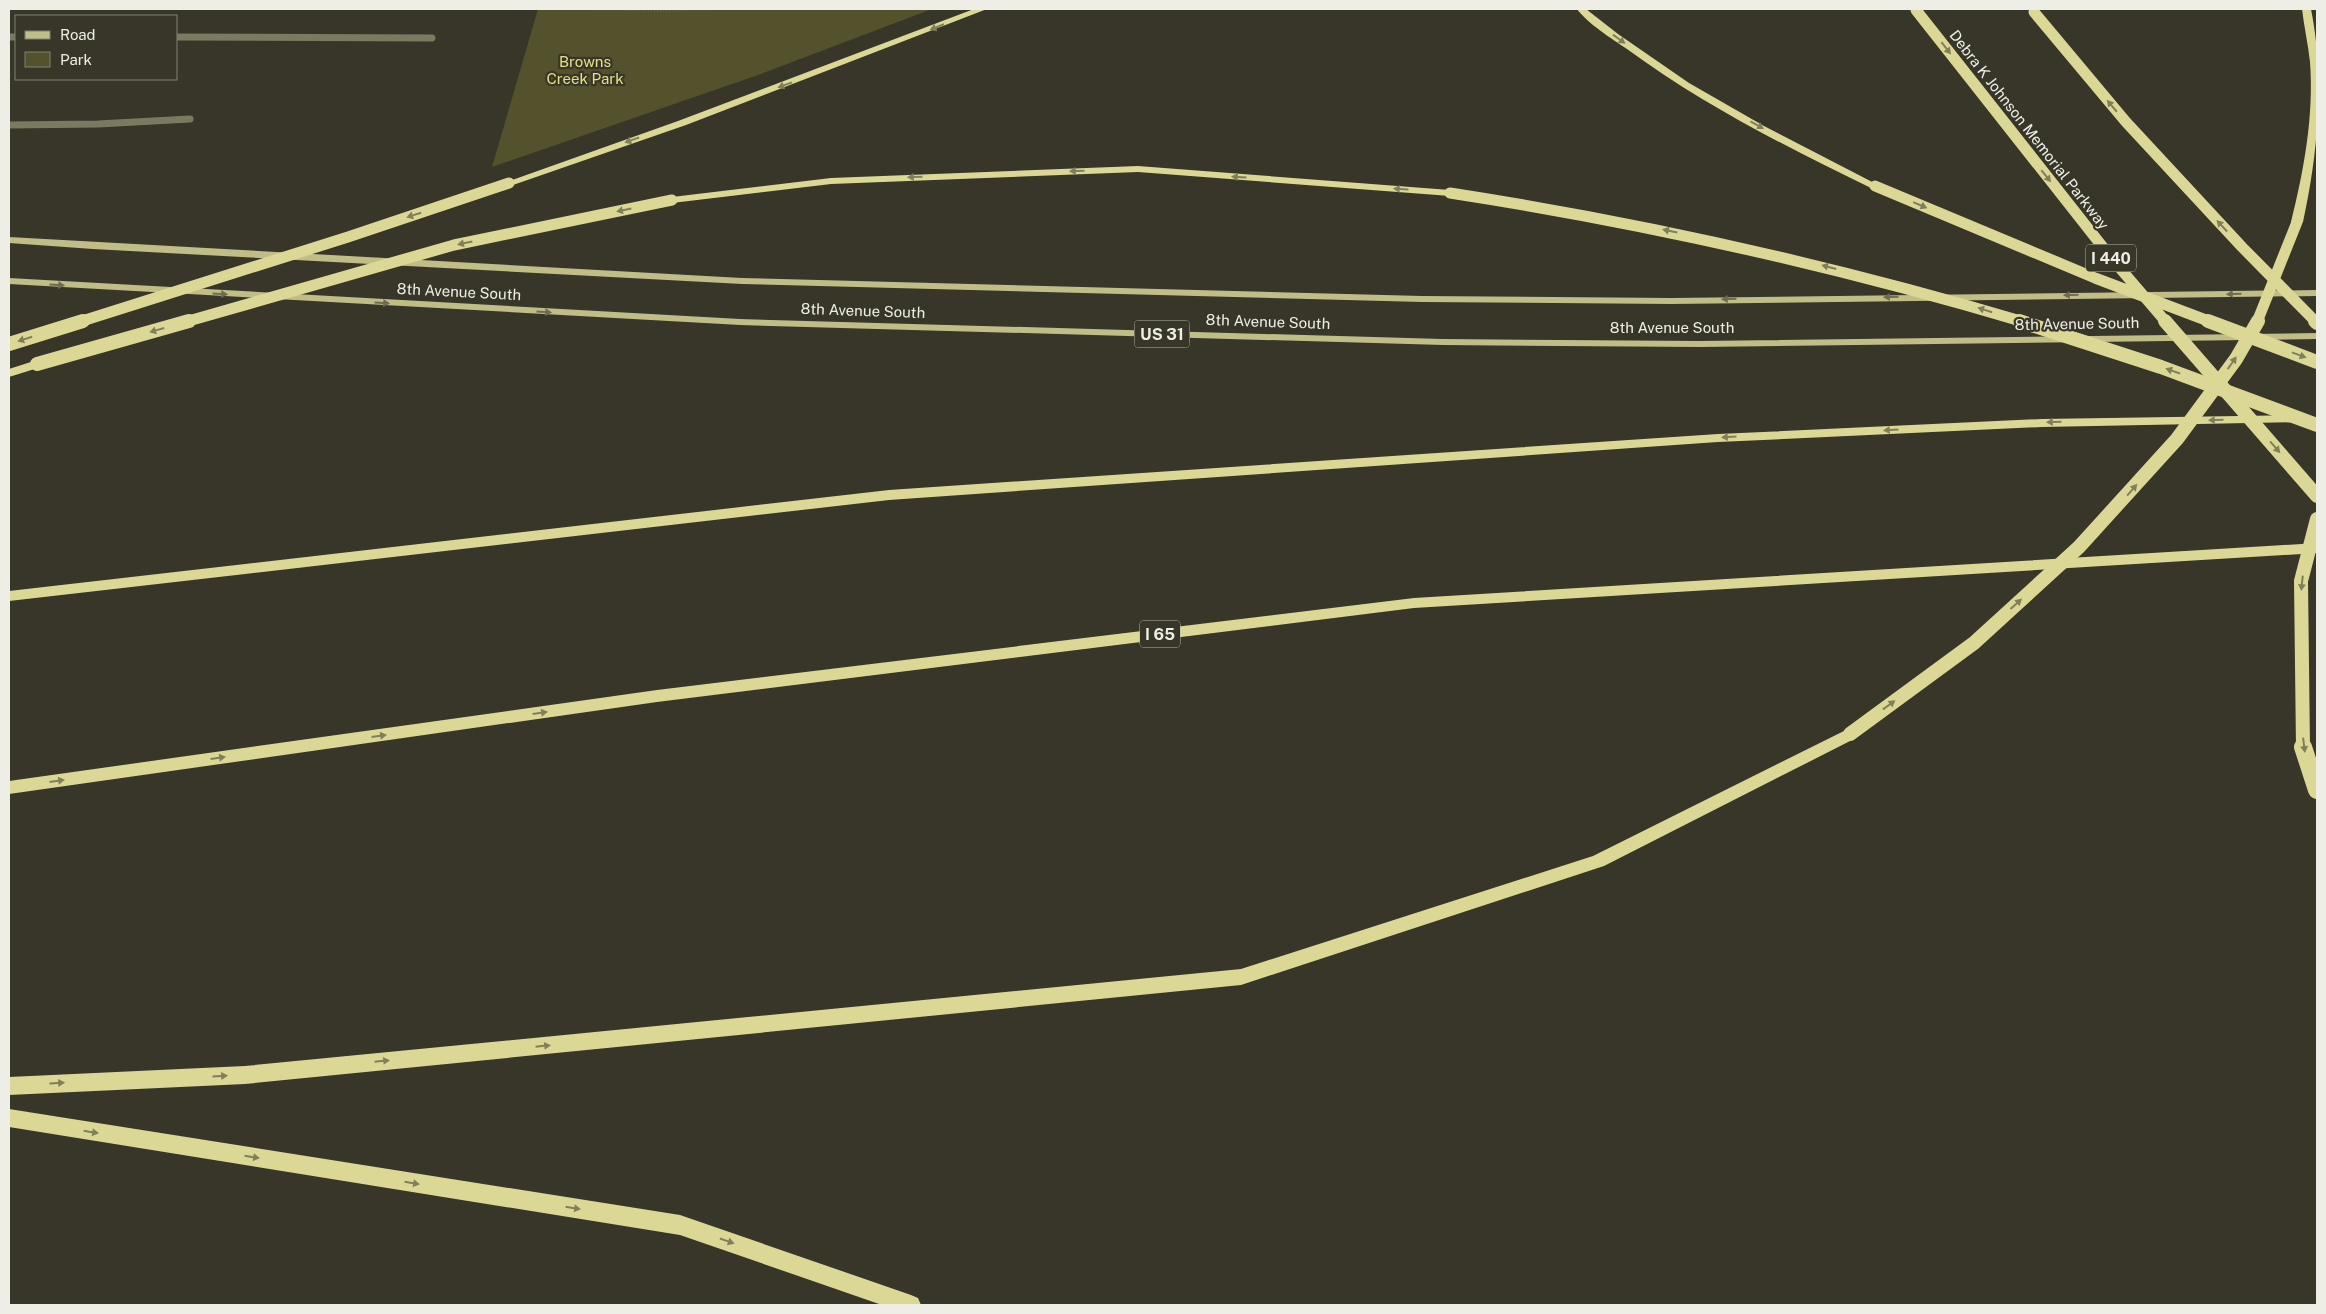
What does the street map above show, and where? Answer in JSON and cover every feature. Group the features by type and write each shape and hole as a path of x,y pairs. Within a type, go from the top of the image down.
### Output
{"highway":[{"path":"9,344 348,237 682,123 982,9"},
{"path":"1581,9 1650,61 1707,98 1780,138 1875,186 2095,278 2317,362"},
{"name":"Debra K Johnson Memorial Parkway","path":"1916,9 2113,260 2317,496"},
{"path":"9,1086 245,1075 1241,977 1598,861 1850,734 1974,642 2079,547 2170,446 2236,359 2255,326 2297,222 2310,164 2316,109 2314,59 2306,9"},
{"path":"2033,10 2126,122 2242,247 2317,323"},
{"path":"9,373 454,245 672,200 831,181 1138,169 1450,193 1554,208 1655,227 1756,249 1976,308 2110,350 2317,425"},
{"path":"9,596 889,495 1718,438 2042,422 2317,419"},
{"path":"2317,519 2301,581 2303,748 2317,790"},
{"name":"I 65","path":"9,788 656,696 1414,603 2317,548"},
{"path":"9,1118 680,1225 911,1305"}],"main road":[{"name":"8th Avenue South","path":"9,240 742,280 1422,299 1671,301 2317,293"},
{"name":"8th Avenue South","path":"9,282 740,322 1443,342 1700,344 2317,336"}],"street":[{"path":"178,38 432,38"},
{"path":"9,125 98,124 190,119"}],"path":[{"path":"591,9 661,12 709,9"}],"green space":[{"name":"Browns Creek Park","path":"538,9 932,9 761,74 492,167"}]}
